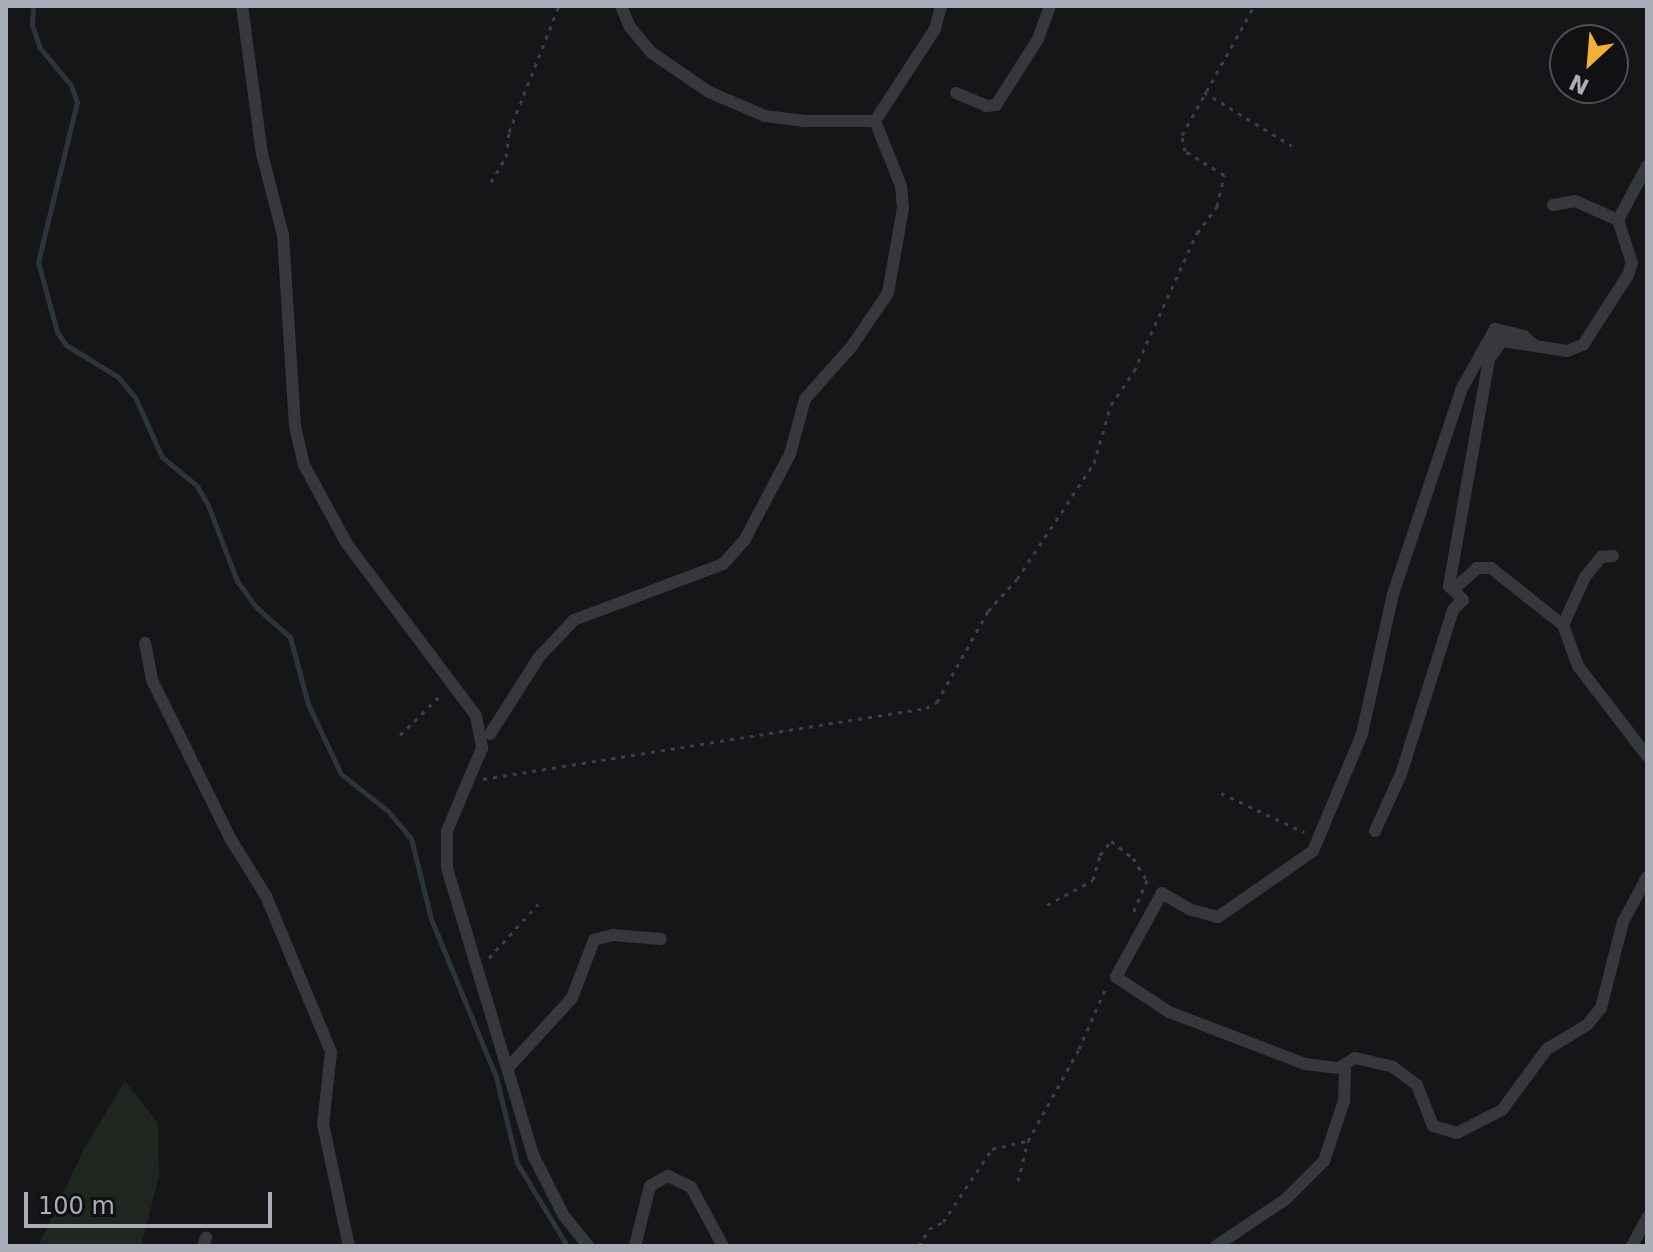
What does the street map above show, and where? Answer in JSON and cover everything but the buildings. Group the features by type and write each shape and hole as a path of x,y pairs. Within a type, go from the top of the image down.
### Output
{"street":[{"path":"242,6 262,154 283,235 295,426 304,465 347,544 457,686 482,736 471,780 453,815 445,850 478,970 543,1179 588,1246"},
{"path":"621,6 630,27 652,53 734,104 765,116 805,121 875,121"},
{"path":"875,121 935,29 941,6"},
{"path":"956,93 996,105 1038,39 1050,6"},
{"path":"490,734 539,657 574,620 723,564 744,541 790,454 805,399 852,346 888,293 903,208 896,172 875,121"},
{"path":"1375,831 1401,774 1453,610 1463,600 1449,586 1489,359 1497,342 1567,351 1586,340 1631,268 1618,220 1647,166"},
{"path":"1553,205 1575,201 1618,220"},
{"path":"1216,1246 1286,1199 1324,1161 1344,1101 1345,1071 1305,1064 1169,1012 1116,977 1162,893 1204,915 1222,916 1304,860 1320,839 1362,734 1393,594 1462,388 1495,329 1516,332 1535,346"},
{"path":"1563,625 1585,577 1601,557 1613,556"},
{"path":"1454,589 1477,568 1491,568 1563,625 1578,666 1647,756"},
{"path":"145,643 152,680 230,838 266,896 331,1052 323,1124 349,1246"},
{"path":"1339,1068 1355,1058 1404,1072 1417,1085 1428,1120 1440,1130 1457,1133 1486,1122 1519,1092 1547,1049 1587,1025 1601,1008 1623,922 1647,877"},
{"path":"508,1068 572,998 594,940 613,935 661,939"},
{"path":"635,1246 650,1186 668,1176 691,1187 723,1246"},
{"path":"1632,1246 1647,1218"}],"path":[{"path":"491,182 506,157 509,132 559,6"},
{"path":"471,780 926,708 937,702 988,611 1017,579 1094,463 1111,405 1134,371 1197,233 1217,206 1224,175 1181,143 1204,92 1254,6"},
{"path":"1204,92 1292,146"},
{"path":"1647,431 1647,442"},
{"path":"400,735 439,695 457,686"},
{"path":"1221,793 1320,839"},
{"path":"1047,905 1098,875 1100,855 1111,841 1133,858 1147,880 1133,913"},
{"path":"478,970 538,904"},
{"path":"1018,1181 1028,1141 1079,1049 1105,987 1116,977"},
{"path":"919,1246 929,1229 943,1222 992,1149 1028,1141"}],"shaded area":[{"path":"125,1081 158,1123 159,1176 141,1246 38,1246 84,1149"}],"waterway":[{"path":"33,6 32,25 40,48 71,85 77,102 38,262 57,332 66,345 118,377 135,397 162,457 197,486 208,505 237,581 256,607 290,637 308,704 341,774 388,811 411,838 431,919 496,1077 517,1163 567,1246"}]}
